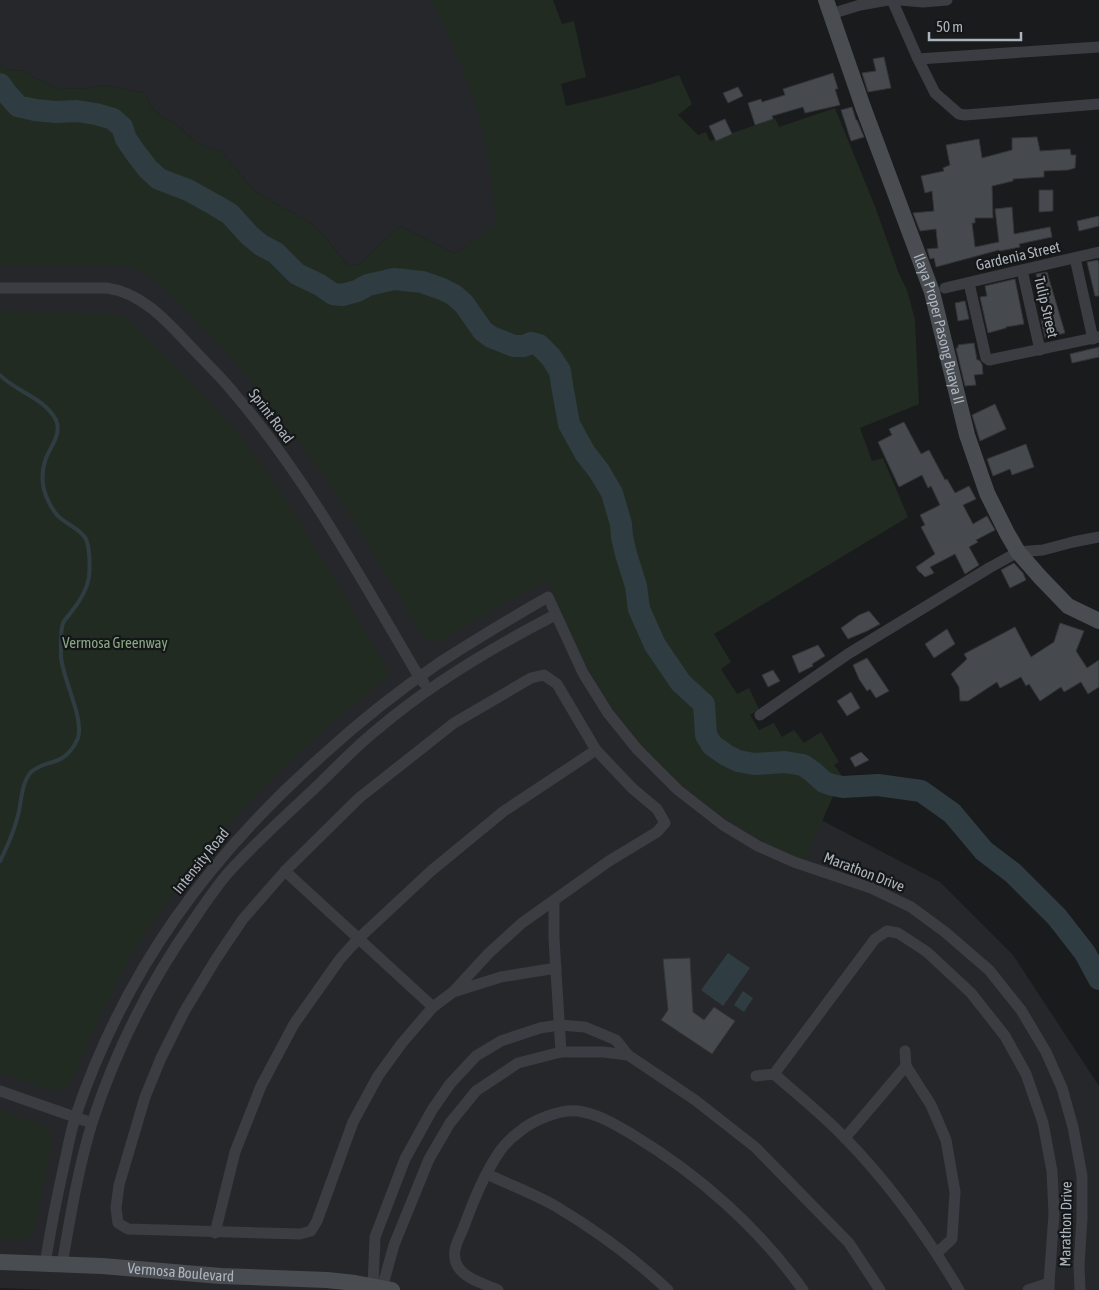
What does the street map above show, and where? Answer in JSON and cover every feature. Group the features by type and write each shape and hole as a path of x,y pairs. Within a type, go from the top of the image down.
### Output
{"street":[{"path":"829,7 860,5 888,0"},
{"path":"892,0 935,93 959,114 1099,104"},
{"path":"900,0 947,0"},
{"name":"Ilaya Proper Pasong Buaya II","path":"829,7 863,107 932,292 967,435 987,493 1018,552 1040,578 1068,606 1099,621"},
{"path":"918,59 1099,47"},
{"name":"Gardenia Street","path":"944,288 1099,252"},
{"path":"969,283 986,358 989,360 1096,338 1075,258"},
{"name":"Tulip Street","path":"1022,270 1040,350"},
{"name":"Sprint Road","path":"0,288 115,289 137,297 171,325 233,391 288,464 330,527 430,690"},
{"path":"760,715 848,654 1018,552 1043,550 1099,537"},
{"name":"Intensity Road","path":"45,1264 60,1182 75,1117 102,1048 135,982 198,886 248,827 306,770 370,714 420,676 474,640 548,598"},
{"name":"Marathon Drive","path":"548,598 583,673 608,713 637,749 678,790 723,825 758,846 794,862 871,888 911,907 989,970 1021,1010 1046,1052 1062,1088 1073,1127 1082,1176 1080,1290"},
{"name":"Intensity Road","path":"62,1265 75,1194 92,1123 117,1058 147,994 185,933 227,874 256,843 378,728 481,656 555,615"},
{"path":"544,675 557,684 596,750 632,788 657,809 664,823 657,832 608,861 522,923 489,953 453,992 433,1007 402,1043 378,1076 353,1122 317,1221 311,1231 300,1234 215,1233 128,1229 118,1223 116,1208 119,1185 145,1097 161,1058 184,1012 216,959 243,919 284,871 359,798 454,723 531,678 544,675"},
{"path":"215,1233 235,1152 261,1086 294,1024 340,959 358,939 431,871 504,811 596,750"},
{"path":"284,871 433,1007"},
{"path":"554,901 554,939 561,1052"},
{"path":"756,1076 774,1074 875,939 887,931 898,933 928,952 972,993 1005,1036 1026,1074 1043,1123 1052,1171 1054,1214 1049,1286 1028,1290"},
{"path":"453,992 501,977 556,968"},
{"path":"382,1288 375,1237 405,1159 432,1110 450,1084 476,1056 501,1041 540,1028 559,1024 585,1027 616,1040 628,1055 695,1100 755,1147 849,1243 880,1290"},
{"path":"905,1051 906,1066 931,1105 946,1140 955,1192 952,1239 937,1253"},
{"path":"382,1288 394,1245 430,1159 450,1122 476,1091 518,1064 561,1052 603,1052 628,1055"},
{"path":"845,1138 906,1066"},
{"path":"774,1074 845,1138 892,1191 937,1253 959,1290"},
{"path":"0,1091 92,1123"},
{"path":"432,1110 450,1122"},
{"path":"498,1290 466,1275 457,1264 455,1251 469,1212 501,1149 520,1131 538,1120 558,1113 578,1111 598,1116 649,1145 724,1202 763,1241 803,1290"},
{"path":"487,1174 555,1206 604,1236 635,1260 668,1290"},
{"name":"Vermosa Boulevard","path":"0,1262 102,1266 221,1276 327,1280 382,1288"}],"shaded area":[{"path":"0,0 532,0 522,206 455,254 400,226 359,264 348,266 327,239 311,223 255,192 222,152 198,144 177,125 162,117 151,107 145,93 104,85 82,89 57,88 33,77 26,71 4,69 0,64"},
{"path":"0,115 88,137 793,810 821,820 940,882 1013,955 1099,1086 1099,1290 53,1290 0,1288"},
{"path":"728,953 750,968 723,1006 701,990"},
{"path":"743,991 753,998 744,1012 734,1005"}],"green space":[{"path":"431,0 553,0 562,24 574,21 586,77 561,84 566,106 623,92 679,75 692,104 678,115 698,135 706,132 710,141 775,118 779,127 835,108 876,209 899,274 907,290 915,320 919,404 860,428 872,461 883,458 908,517 714,634 731,662 721,669 737,694 749,688 759,709 750,715 759,730 774,723 782,737 794,730 804,743 821,732 839,762 834,765 842,776 804,862 734,824 673,777 646,750 600,688 580,653 559,607 549,579 440,641 431,642 423,637 364,538 302,446 233,359 156,281 138,271 122,266 0,265 0,64 4,69 26,71 33,77 57,88 82,89 104,85 145,93 151,107 162,117 177,125 198,144 222,152 255,192 311,223 327,239 348,266 359,264 400,226 455,254 496,224 492,187 481,125 459,61"},
{"name":"Vermosa Greenway","path":"0,309 18,312 114,313 126,317 208,399 250,449 304,528 388,672 385,680 336,719 276,774 204,850 133,951 88,1042 71,1083 61,1090 50,1090 0,1073"},
{"path":"0,1110 44,1126 50,1132 52,1139 34,1230 28,1237 19,1240 0,1239"}],"building":[{"path":"884,57 891,88 868,92 862,73 876,71 873,59"},
{"path":"833,73 840,105 805,113 803,107 772,116 773,119 755,125 748,103 761,99 762,102 785,95 783,89"},
{"path":"738,87 743,96 728,103 723,93"},
{"path":"852,107 864,137 851,141 841,110"},
{"path":"725,119 732,134 716,141 709,126"},
{"path":"1037,137 1040,151 1070,149 1071,155 1076,155 1075,168 1044,171 1044,177 1013,179 1013,181 992,186 993,218 975,218 975,223 972,223 975,247 999,242 995,209 1012,207 1014,234 1050,227 1052,237 1019,244 1020,247 999,250 936,267 934,258 930,259 927,249 938,248 936,229 920,231 913,213 934,211 932,191 925,193 921,176 944,171 943,168 950,165 946,145 979,139 982,158 1012,150 1012,138"},
{"path":"1039,190 1053,190 1053,211 1039,212"},
{"path":"1099,216 1099,226 1079,231 1077,221"},
{"path":"1098,260 1099,296 1095,296 1087,262"},
{"path":"1047,272 1065,333 1045,338 1041,319 1048,317 1036,274"},
{"path":"1015,279 1024,324 988,333 980,297 987,296 985,286"},
{"path":"965,301 969,319 958,321 955,303"},
{"path":"974,343 977,360 982,364 983,374 974,375 976,385 965,386 956,348 958,348 958,345"},
{"path":"1099,347 1099,357 1072,363 1070,354"},
{"path":"995,404 1006,429 980,441 972,415"},
{"path":"904,422 921,454 929,450 945,480 947,479 955,493 969,486 976,499 963,505 973,524 987,516 995,530 976,540 978,542 969,547 979,565 965,574 955,554 930,567 934,573 925,577 916,567 935,554 921,527 925,525 920,515 940,505 931,486 928,488 922,475 899,487 878,442 892,435 889,429"},
{"path":"1026,444 1034,467 1012,475 1010,469 993,476 987,459"},
{"path":"1014,563 1023,573 1026,580 1010,588 1001,570"},
{"path":"869,611 880,624 848,639 841,628 859,615"},
{"path":"1060,623 1084,631 1076,651 1087,668 1099,660 1099,687 1088,694 1081,682 1064,692 1061,687 1040,701 1029,684 1026,686 1021,677 1000,688 997,682 968,701 960,701 959,687 951,674 967,659 964,654 1015,627 1031,657 1054,642"},
{"path":"947,629 955,644 934,658 925,644"},
{"path":"818,645 825,656 812,664 813,666 799,673 792,656"},
{"path":"867,658 889,691 876,698 870,689 867,691 853,665"},
{"path":"773,670 780,681 768,687 762,675"},
{"path":"851,692 860,708 847,716 837,701"},
{"path":"861,752 869,760 855,767 850,758"},
{"path":"690,958 693,1012 704,1020 714,1007 735,1021 712,1054 661,1020 668,1010 663,959"}],"waterway":[{"path":"0,84 18,106 56,112 77,111 113,119 122,127 126,139 148,169 159,179 188,190 230,214 250,236 261,245 276,253 297,274 320,285 333,294 342,295 357,291 368,285 394,279 422,282 454,295 464,304 483,331 491,337 514,346 524,346 531,343 539,345 551,357 560,371 569,424 585,453 599,471 612,493 621,524 626,554 636,586 639,609 655,645 681,683 704,704 706,735 712,745 738,761 754,764 785,762 803,765 824,782 832,785 843,787 878,785 921,791 952,813 984,851 1013,873 1057,917 1085,953 1099,979"},
{"path":"0,375 37,400 51,412 56,420 57,435 43,468 44,488 52,509 86,539 90,563 87,586 78,603 63,623 61,635 61,657 65,677 76,710 79,730 78,738 72,749 65,756 35,769 27,777 19,813 10,840 0,861"}]}
